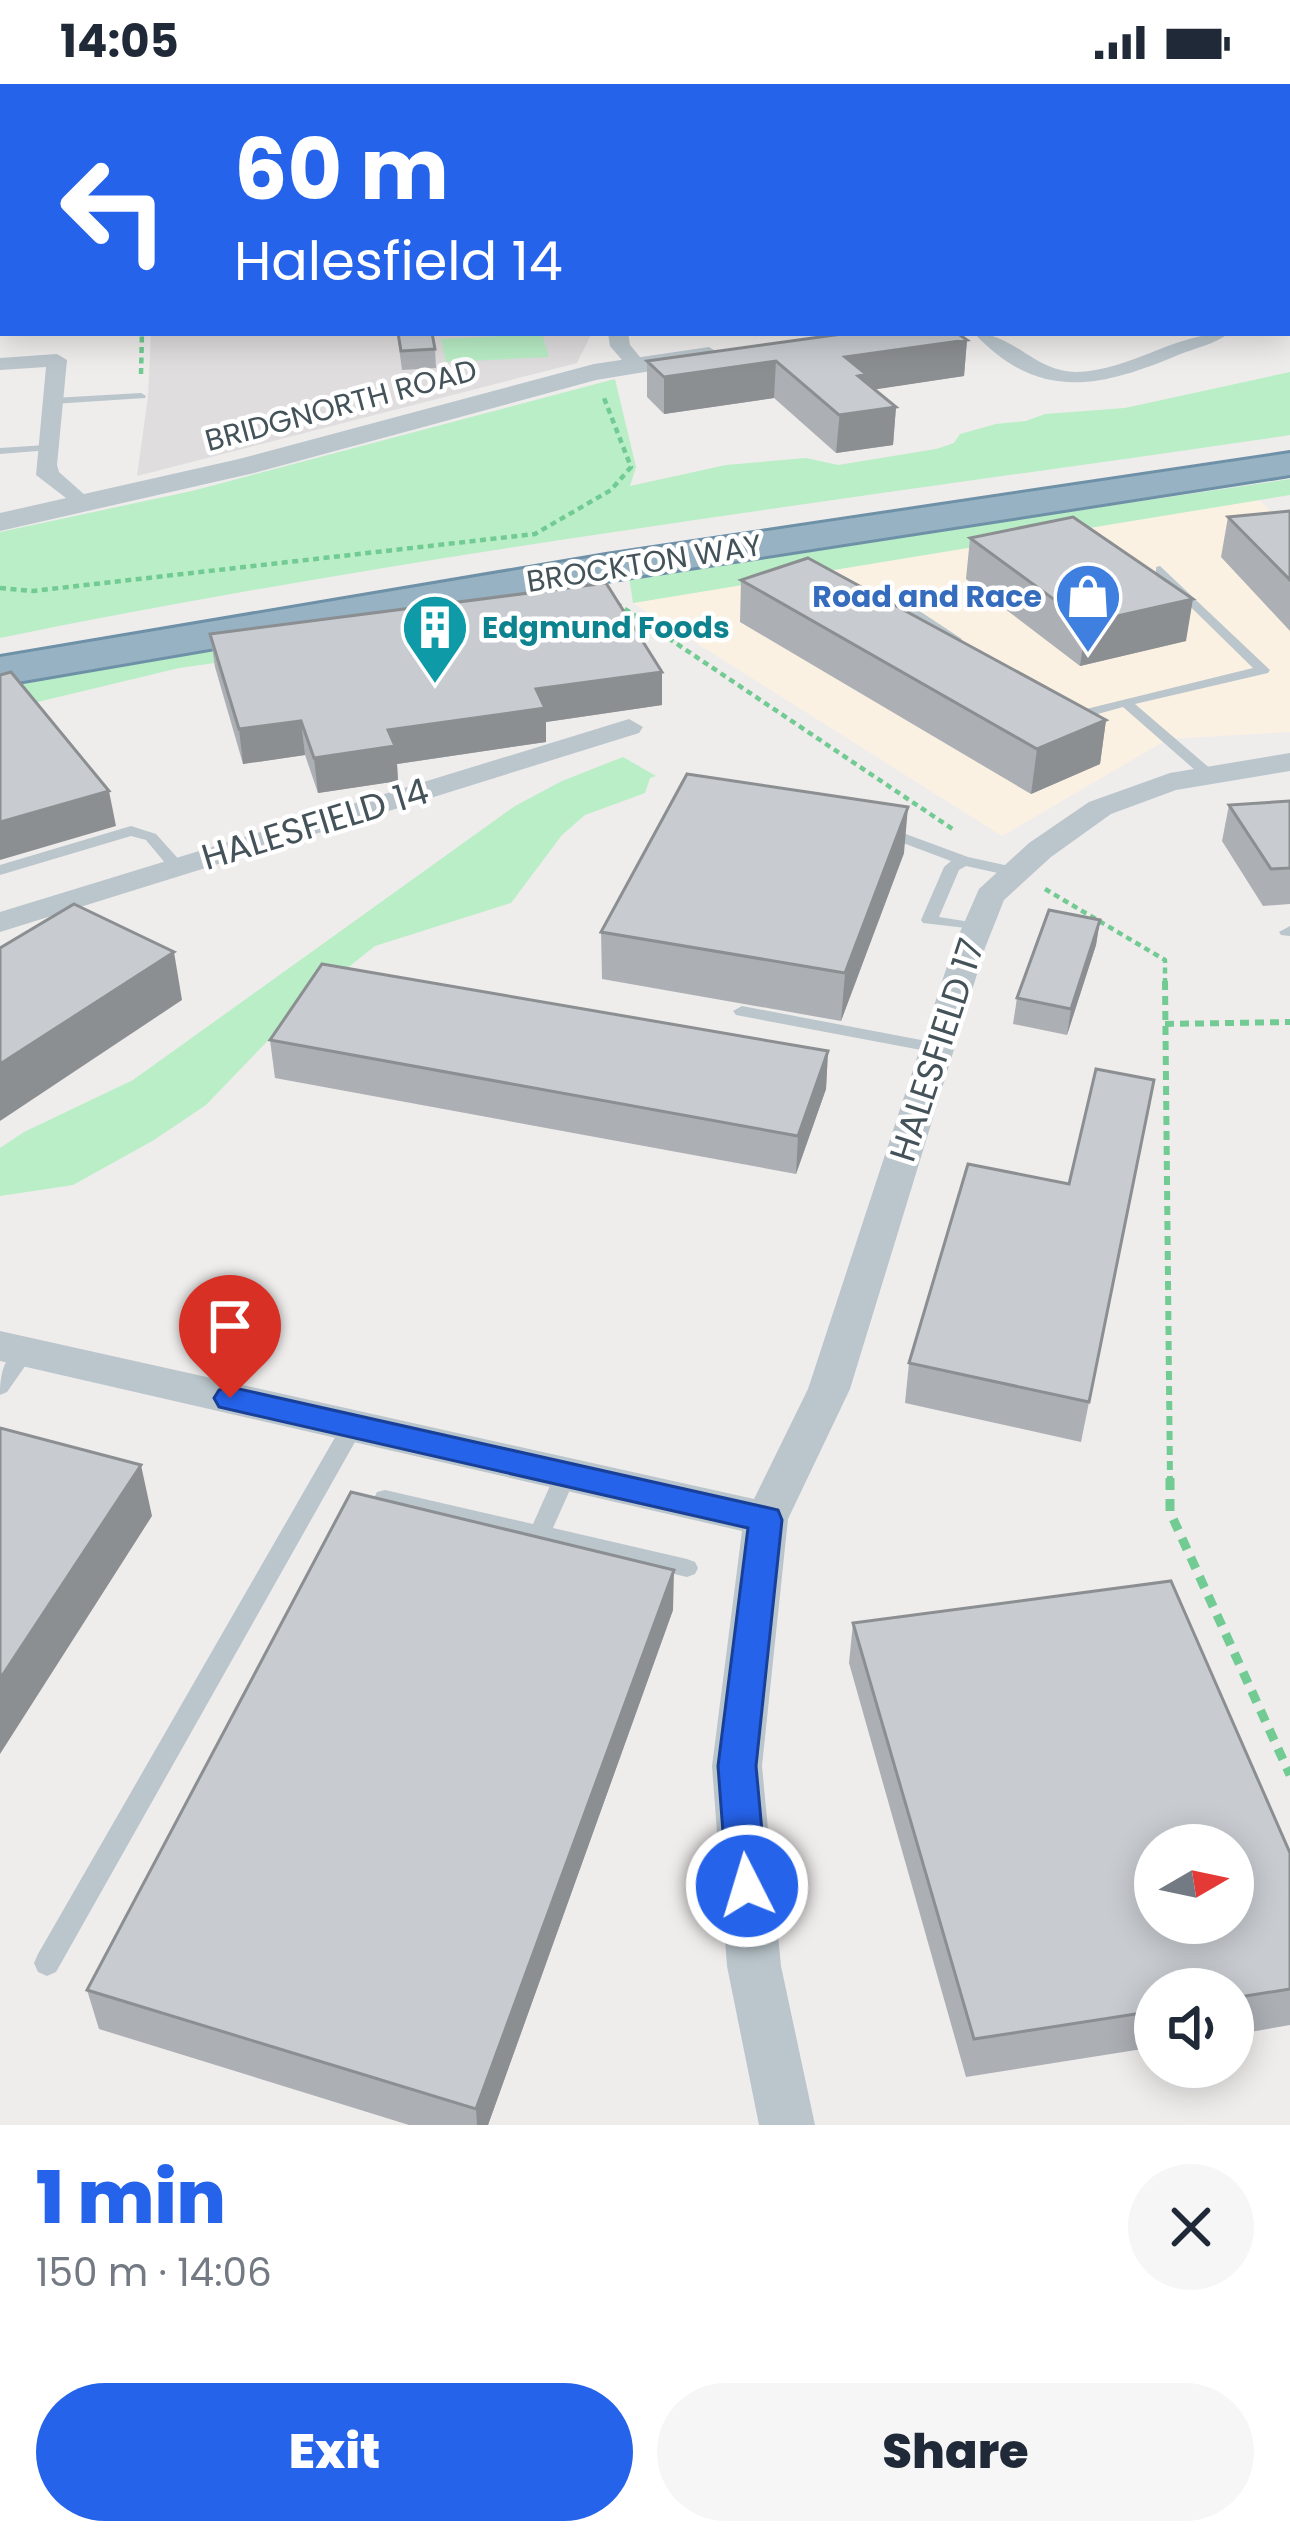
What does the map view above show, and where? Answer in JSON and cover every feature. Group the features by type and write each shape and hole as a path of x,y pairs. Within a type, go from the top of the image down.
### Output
{"highway":[{"name":"BROCKTON WAY","path":"0,650 597,549 1290,446"},
{"name":"BROCKTON WAY","path":"0,671 535,579 1290,464"}],"street":[{"path":"618,336 620,346 635,363"},
{"path":"989,336 1050,375"},
{"path":"1021,384 1050,375 1127,369 1154,360 1180,343 1207,336"},
{"name":"BRIDGNORTH ROAD","path":"0,522 244,466 594,372 728,353"},
{"path":"0,364 57,360 46,448 48,475 83,504"},
{"name":"HALESFIELD 14","path":"0,922 629,727"},
{"name":"HALESFIELD 17","path":"788,2125 754,1966 737,1766 766,1520 829,1389 977,927 990,896 1100,808 1171,782 1290,762"},
{"path":"12,1349 766,1520"}],"lane":[{"path":"53,401 141,396"},
{"path":"0,451 46,448"},
{"path":"1058,704 1076,716 1263,670 1160,570"},
{"path":"913,613 968,647"},
{"path":"1125,702 1208,774"},
{"path":"876,829 964,861 1016,872"},
{"path":"0,870 131,831 151,837 177,867"},
{"path":"964,861 952,867 928,920 977,927"},
{"path":"742,1011 937,1048"},
{"path":"0,1387 12,1349"},
{"path":"47,1964 353,1426"},
{"path":"539,1535 566,1474"},
{"path":"385,1498 687,1568"}],"path":[{"path":"141,396 142,336"},
{"path":"0,588 33,591 535,534 611,490 631,466 594,372"},
{"path":"535,534 546,543"},
{"path":"608,597 958,832"},
{"path":"1016,872 1165,960 1170,1512 1290,1775"},
{"path":"1165,1024 1290,1022"}],"shaded area":[{"path":"151,336 590,336 577,363 137,476"},
{"path":"1259,500 1290,530 1290,732 1168,739 1002,836 633,603"}],"green space":[{"path":"543,336 549,357 446,362 441,339"},
{"path":"1290,372 1290,435 482,552 0,638 0,532 192,491 615,379 636,467 630,486 726,465 806,458 838,465 936,449 954,443 960,434 996,424 1045,414 1125,408"},
{"path":"1290,479 1290,495 633,603 629,577"},
{"path":"572,613 179,668 0,711 0,688 390,617"},
{"path":"623,757 656,776 650,778 645,793 585,815 562,835 511,903 375,946 306,1001 206,1105 154,1140 73,1185 0,1196 0,1148 133,1080 515,806"}],"building":[{"path":"398,336 433,336 435,349 401,351"},
{"path":"827,336 961,336 967,340 845,357 866,374 858,376 896,407 839,415 776,361 664,377 647,361"},
{"path":"1290,511 1290,580 1228,517"},
{"path":"1073,517 1193,599 1086,623 970,538"},
{"path":"808,558 1106,720 1037,749 741,580"},
{"name":"Edgmund Foods","path":"606,583 662,672 536,689 545,708 388,730 395,746 314,758 301,721 239,729 210,634"},
{"path":"11,672 109,791 0,822 0,675"},
{"path":"687,774 908,807 845,973 601,932"},
{"path":"1290,801 1290,868 1271,869 1229,805"},
{"path":"74,904 174,952 0,1064 0,948"},
{"path":"1049,910 1100,920 1071,1009 1017,998"},
{"path":"322,964 828,1051 798,1136 270,1040"},
{"path":"1096,1069 1154,1080 1089,1402 909,1363 968,1164 1069,1184"},
{"path":"0,1428 141,1465 0,1679"},
{"path":"351,1492 674,1570 476,2109 87,1990"},
{"path":"1171,1581 1290,1853 1290,1989 1254,1995 1254,1968 1134,1968 1134,2014 974,2039 853,1623"}],"place":[{"name":"Road and Race","path":"1088,655"},
{"name":"Edgmund Foods","path":"435,686"}],"route":[{"path":"230,1398 766,1520 737,1766 747,1886"}]}
